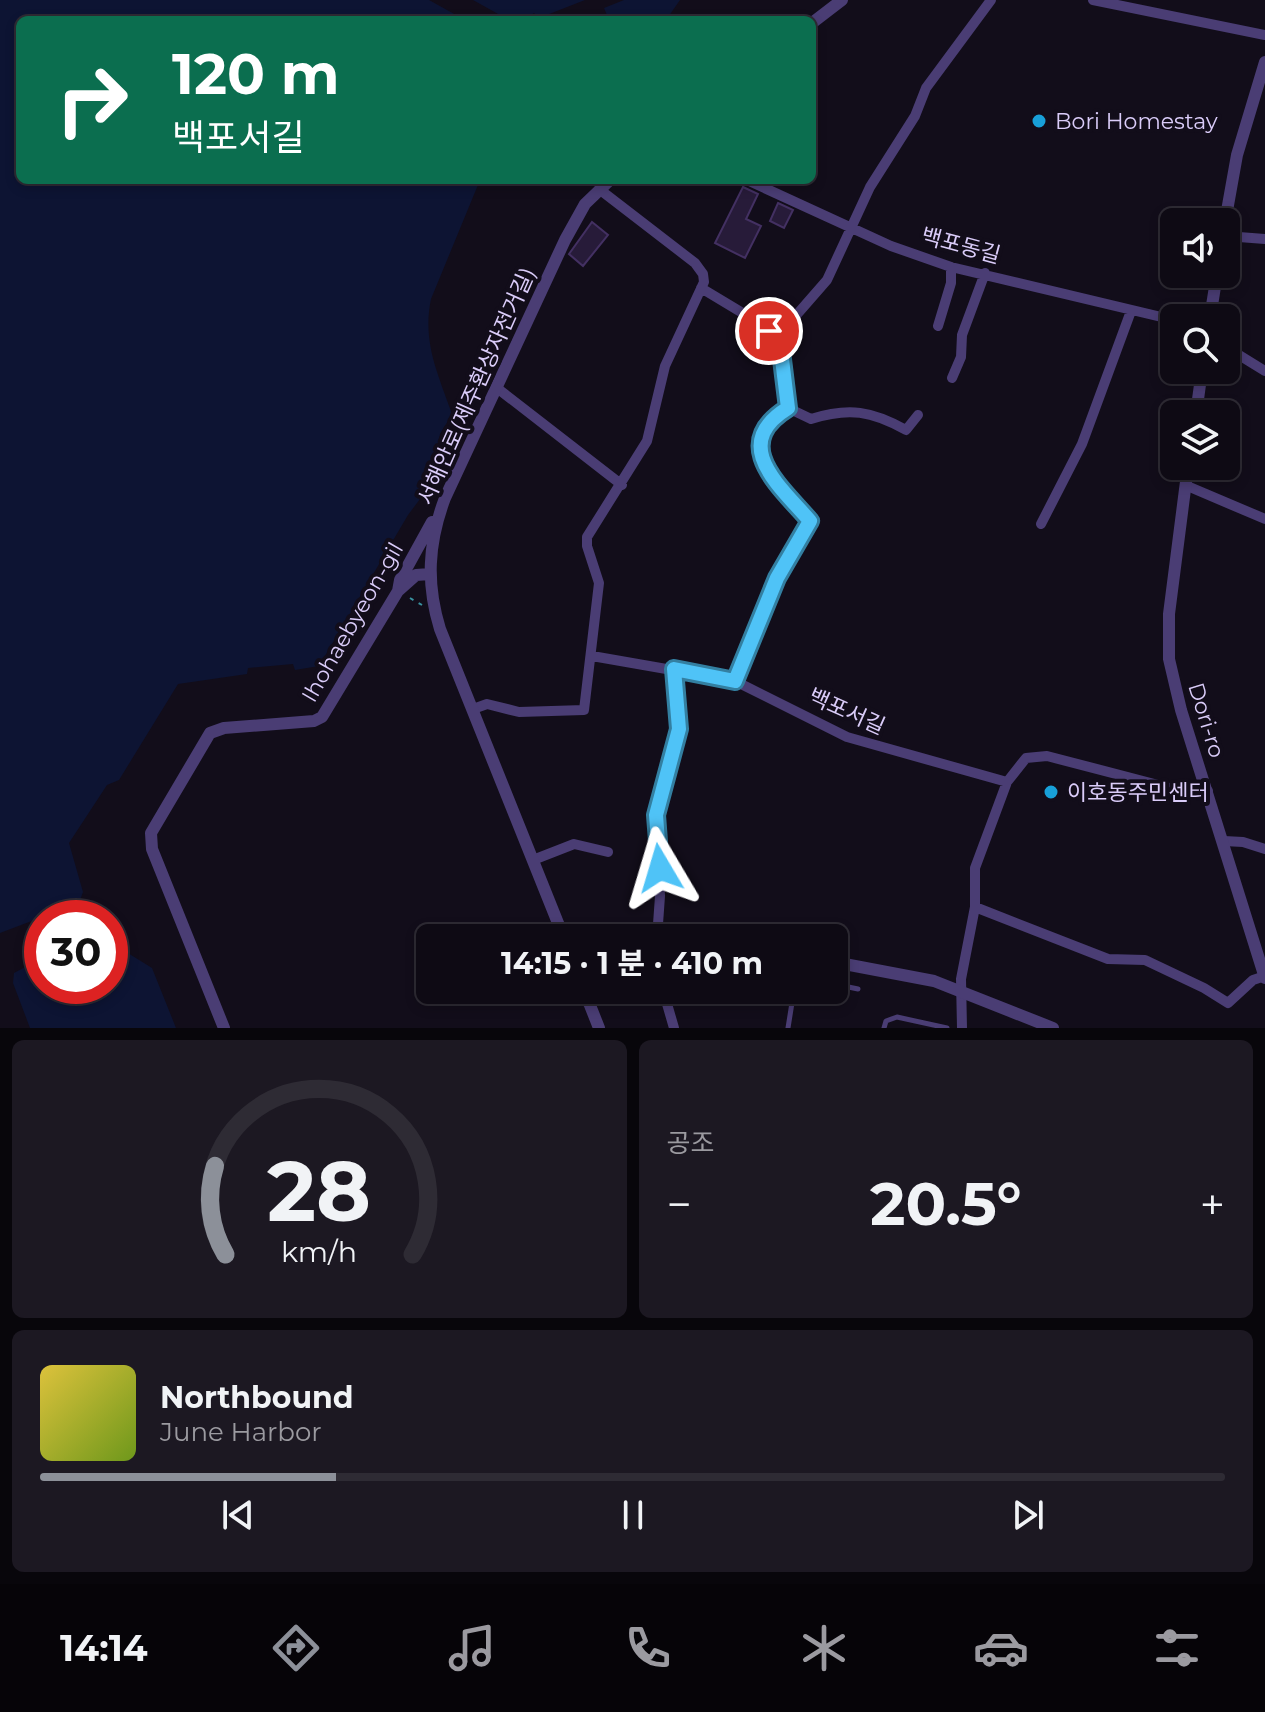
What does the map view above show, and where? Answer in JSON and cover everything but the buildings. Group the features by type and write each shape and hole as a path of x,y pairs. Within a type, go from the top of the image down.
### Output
{"street":[{"path":"816,20 842,0"},
{"path":"788,408 779,335 827,280 870,187 915,116 926,88 991,0"},
{"path":"1093,0 1265,35"},
{"path":"1228,208 1237,155 1265,62"},
{"name":"서해안로(제주환상자전거길)","path":"558,924 440,629 430,574 433,533 445,498 565,240 585,204 605,184"},
{"name":"백포동길","path":"756,184 951,267 1160,317"},
{"path":"473,709 487,704 528,712 584,710 599,583 586,542 651,432 665,366 701,288 703,274 695,263 599,189"},
{"path":"1240,237 1265,239"},
{"path":"938,326 951,283 951,267"},
{"path":"952,378 961,357 962,335 985,273"},
{"path":"701,288 779,335"},
{"path":"1041,524 1082,444 1131,311"},
{"path":"1240,356 1265,371"},
{"path":"497,388 622,485"},
{"path":"788,408 811,419 839,410 882,417 906,430 918,415"},
{"path":"735,681 765,603 810,521 761,463 760,444 774,417 788,408"},
{"name":"Dori-ro","path":"1186,480 1168,646 1181,710 1264,972"},
{"path":"1185,485 1265,519"},
{"name":"Ihohaebyeon-gil","path":"224,1028 152,849 151,833 210,733 224,728 314,721 322,717 398,591 400,580 445,498"},
{"path":"398,591 416,575 430,574"},
{"name":"백포서길","path":"592,656 735,681 847,737 1007,782"},
{"path":"658,924 660,896 656,815 679,729 674,669"},
{"path":"962,1028 961,990 975,907 975,868 1007,782 1026,758 1039,754 1185,792 1208,791"},
{"path":"1224,841 1243,842 1265,849"},
{"path":"533,860 574,844 608,852"},
{"path":"975,907 1108,959 1139,958 1204,988 1224,1002 1232,1003 1264,972"},
{"path":"848,964 911,974 961,990 1053,1028"},
{"path":"589,1004 599,1028"},
{"path":"667,1004 674,1028"}],"lane":[{"path":"848,987 858,989"},
{"path":"788,1028 792,1004"},
{"path":"884,1028 886,1021 897,1017 947,1028"}],"water":[{"path":"0,0 429,0 458,16 16,16 16,184 478,184 431,299 430,344 452,414 440,434 429,487 408,515 319,666 295,670 293,664 248,668 247,674 178,684 119,780 107,785 69,843 83,892 80,900 24,900 24,924 0,933"},
{"path":"473,0 585,0 544,16 534,13 530,16 502,16"},
{"path":"624,0 680,0 669,16 607,16 604,8"},
{"path":"128,953 152,968 176,1028 30,1028 13,983 14,973 24,968 24,1004 128,1004"}],"place":[{"name":"Bori Homestay","path":"1039,121"},
{"name":"이호동주민센터","path":"1051,792"}],"route":[{"path":"660,868 655,839 656,815 679,729 674,669 735,681 759,616 810,521 761,463 760,444 774,417 788,408 779,335 769,331"}]}
